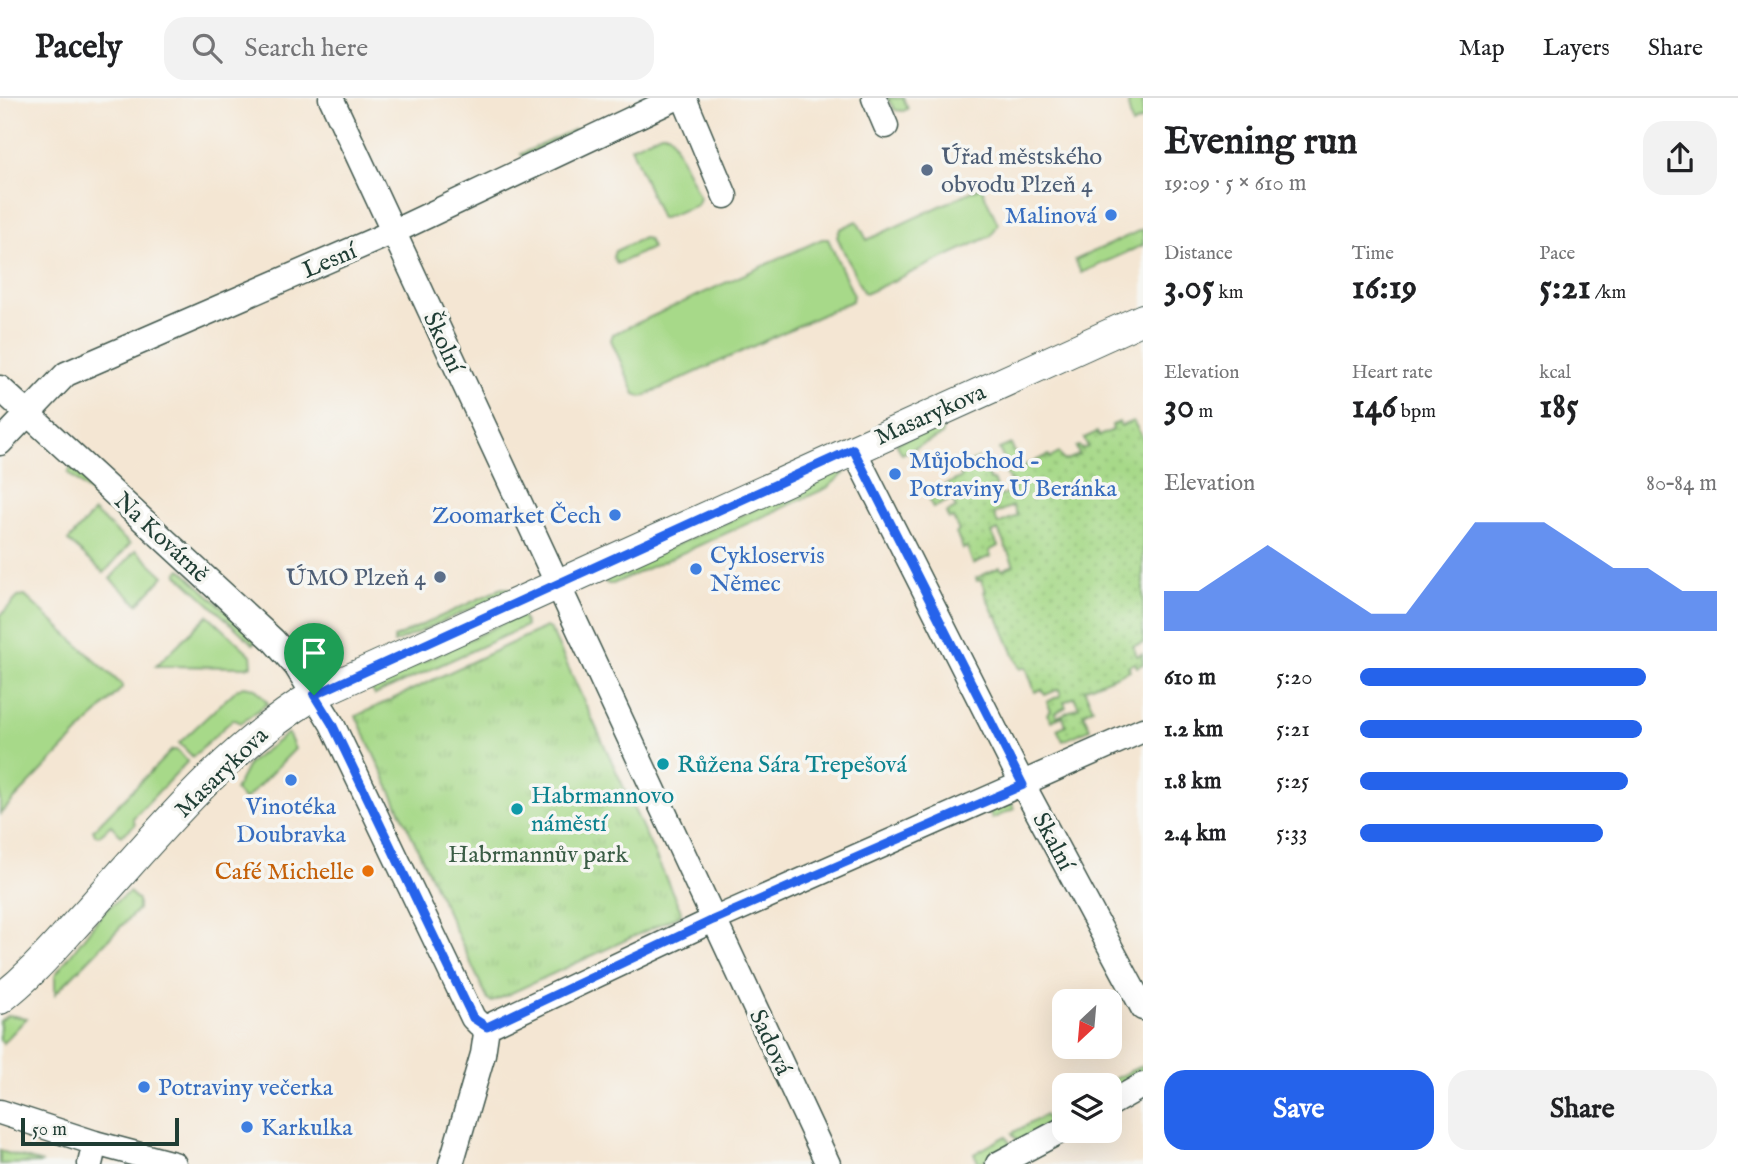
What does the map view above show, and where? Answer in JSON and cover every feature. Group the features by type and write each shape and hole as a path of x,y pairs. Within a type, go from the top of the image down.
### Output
{"main road":[{"name":"Masarykova","path":"0,999 42,964 191,797 228,760 280,716 314,695 1143,319"}],"street":[{"name":"Školní","path":"331,98 556,585"},
{"name":"Lesní","path":"0,443 66,374 393,232 676,98"},
{"path":"684,98 725,196"},
{"path":"874,98 886,126"},
{"name":"Na Kovárně","path":"0,388 273,640 296,666 314,695"},
{"name":"Skalní","path":"853,449 1023,785 1143,1008"},
{"path":"556,585 713,920"},
{"path":"314,695 332,724 473,1018 487,1027"},
{"path":"487,1027 713,920 1143,730"},
{"name":"Sadová","path":"713,920 828,1164"},
{"path":"451,1164 483,1054 487,1027"},
{"path":"1122,1097 1143,1085"},
{"path":"0,1112 93,1153 174,1164"},
{"path":"998,1164 1052,1135"}],"green space":[{"path":"887,98 903,98 908,109 895,110"},
{"path":"1130,98 1143,98 1143,119 1132,125 1128,105"},
{"path":"575,129 577,132 523,157 521,154"},
{"path":"661,133 668,133 672,138 700,198 697,205 661,219 631,147"},
{"path":"981,187 998,224 991,236 867,293 863,292 837,237 840,229 857,221 867,240"},
{"path":"1143,229 1143,245 1081,273 1075,260"},
{"path":"643,238 648,239 652,248 617,264 613,257 615,251"},
{"path":"822,239 828,239 853,294 852,301 642,397 635,394 611,340 613,334"},
{"path":"1133,421 1143,438 1143,643 1133,646 1137,656 1142,654 1143,664 1137,667 1135,663 1128,666 1130,670 1084,689 1093,708 1083,713 1090,729 1063,741 1057,729 1066,725 1063,716 1051,721 1047,714 1051,711 1047,702 1061,695 1059,689 1045,695 1042,689 1035,692 1026,667 1020,669 981,580 977,581 976,578 1000,567 1002,570 1014,565 998,530 992,533 998,546 989,551 991,556 973,564 967,547 963,549 956,533 959,531 953,518 949,519 946,513 956,508 952,499 933,508 927,494 962,477 960,473 970,469 968,463 980,458 1001,496 1014,490 999,449 1011,444 1022,467 1028,464 1033,466 1032,462 1059,453 1064,461 1079,455 1076,447 1088,447 1084,438 1097,432 1099,436 1113,430 1112,425 1119,422 1121,426","holes":["1013,506 1017,516 998,524 994,514","1074,697 1079,707 1057,717 1055,713 1066,707 1064,702"]},
{"path":"940,425 942,435 902,454 896,443"},
{"path":"71,467 142,533 138,536 68,473"},
{"path":"839,471 845,473 827,488 613,584 601,579"},
{"path":"94,512 130,544 104,573 68,541"},
{"path":"136,550 164,576 138,604 110,579"},
{"path":"181,569 257,640 253,644 177,574"},
{"path":"502,588 509,588 511,591 394,643 394,638"},
{"path":"25,596 122,685 122,688 0,814 0,616 18,597"},
{"path":"522,614 526,626 375,695 370,687"},
{"path":"208,615 251,655 252,665 156,666"},
{"name":"Habrmannův park","path":"546,627 551,630 681,911 680,915 492,1002 488,1000 356,716"},
{"path":"243,686 255,688 268,703 241,723 233,719 193,757 179,743"},
{"path":"288,733 295,749 243,799 235,790 249,763"},
{"path":"172,750 176,750 188,761 133,818 135,825 121,836 111,825 99,836 95,835 93,830"},
{"path":"1011,801 1014,809 992,819 989,810"},
{"path":"129,892 138,900 138,909 55,994 55,975 105,910"},
{"path":"8,1015 27,1018 3,1043 0,1040 0,1021"},
{"path":"1143,1065 1143,1072 1122,1083 1122,1075"},
{"path":"1045,1115 1050,1124 1017,1141 1012,1133"},
{"path":"1006,1136 1011,1145 979,1163 974,1154"},
{"path":"0,1151 43,1163 0,1164"}],"place":[{"name":"Úřad městského obvodu Plzeň 4","path":"927,170"},
{"name":"Malinová","path":"1111,215"},
{"name":"Můjobchod - Potraviny U Beránka","path":"895,474"},
{"name":"Zoomarket Čech","path":"615,515"},
{"name":"Cykloservis Němec","path":"696,569"},
{"name":"ÚMO Plzeň 4","path":"440,577"},
{"name":"Růžena Sára Trepešová","path":"663,764"},
{"name":"Vinotéka Doubravka","path":"291,780"},
{"name":"Habrmannovo náměstí","path":"517,809"},
{"name":"Café Michelle","path":"368,871"},
{"name":"Potraviny večerka","path":"144,1087"},
{"name":"Karkulka","path":"247,1127"}],"route":[{"path":"853,449 1023,785 713,920 487,1027 473,1018 332,724 314,695 853,449"}]}
